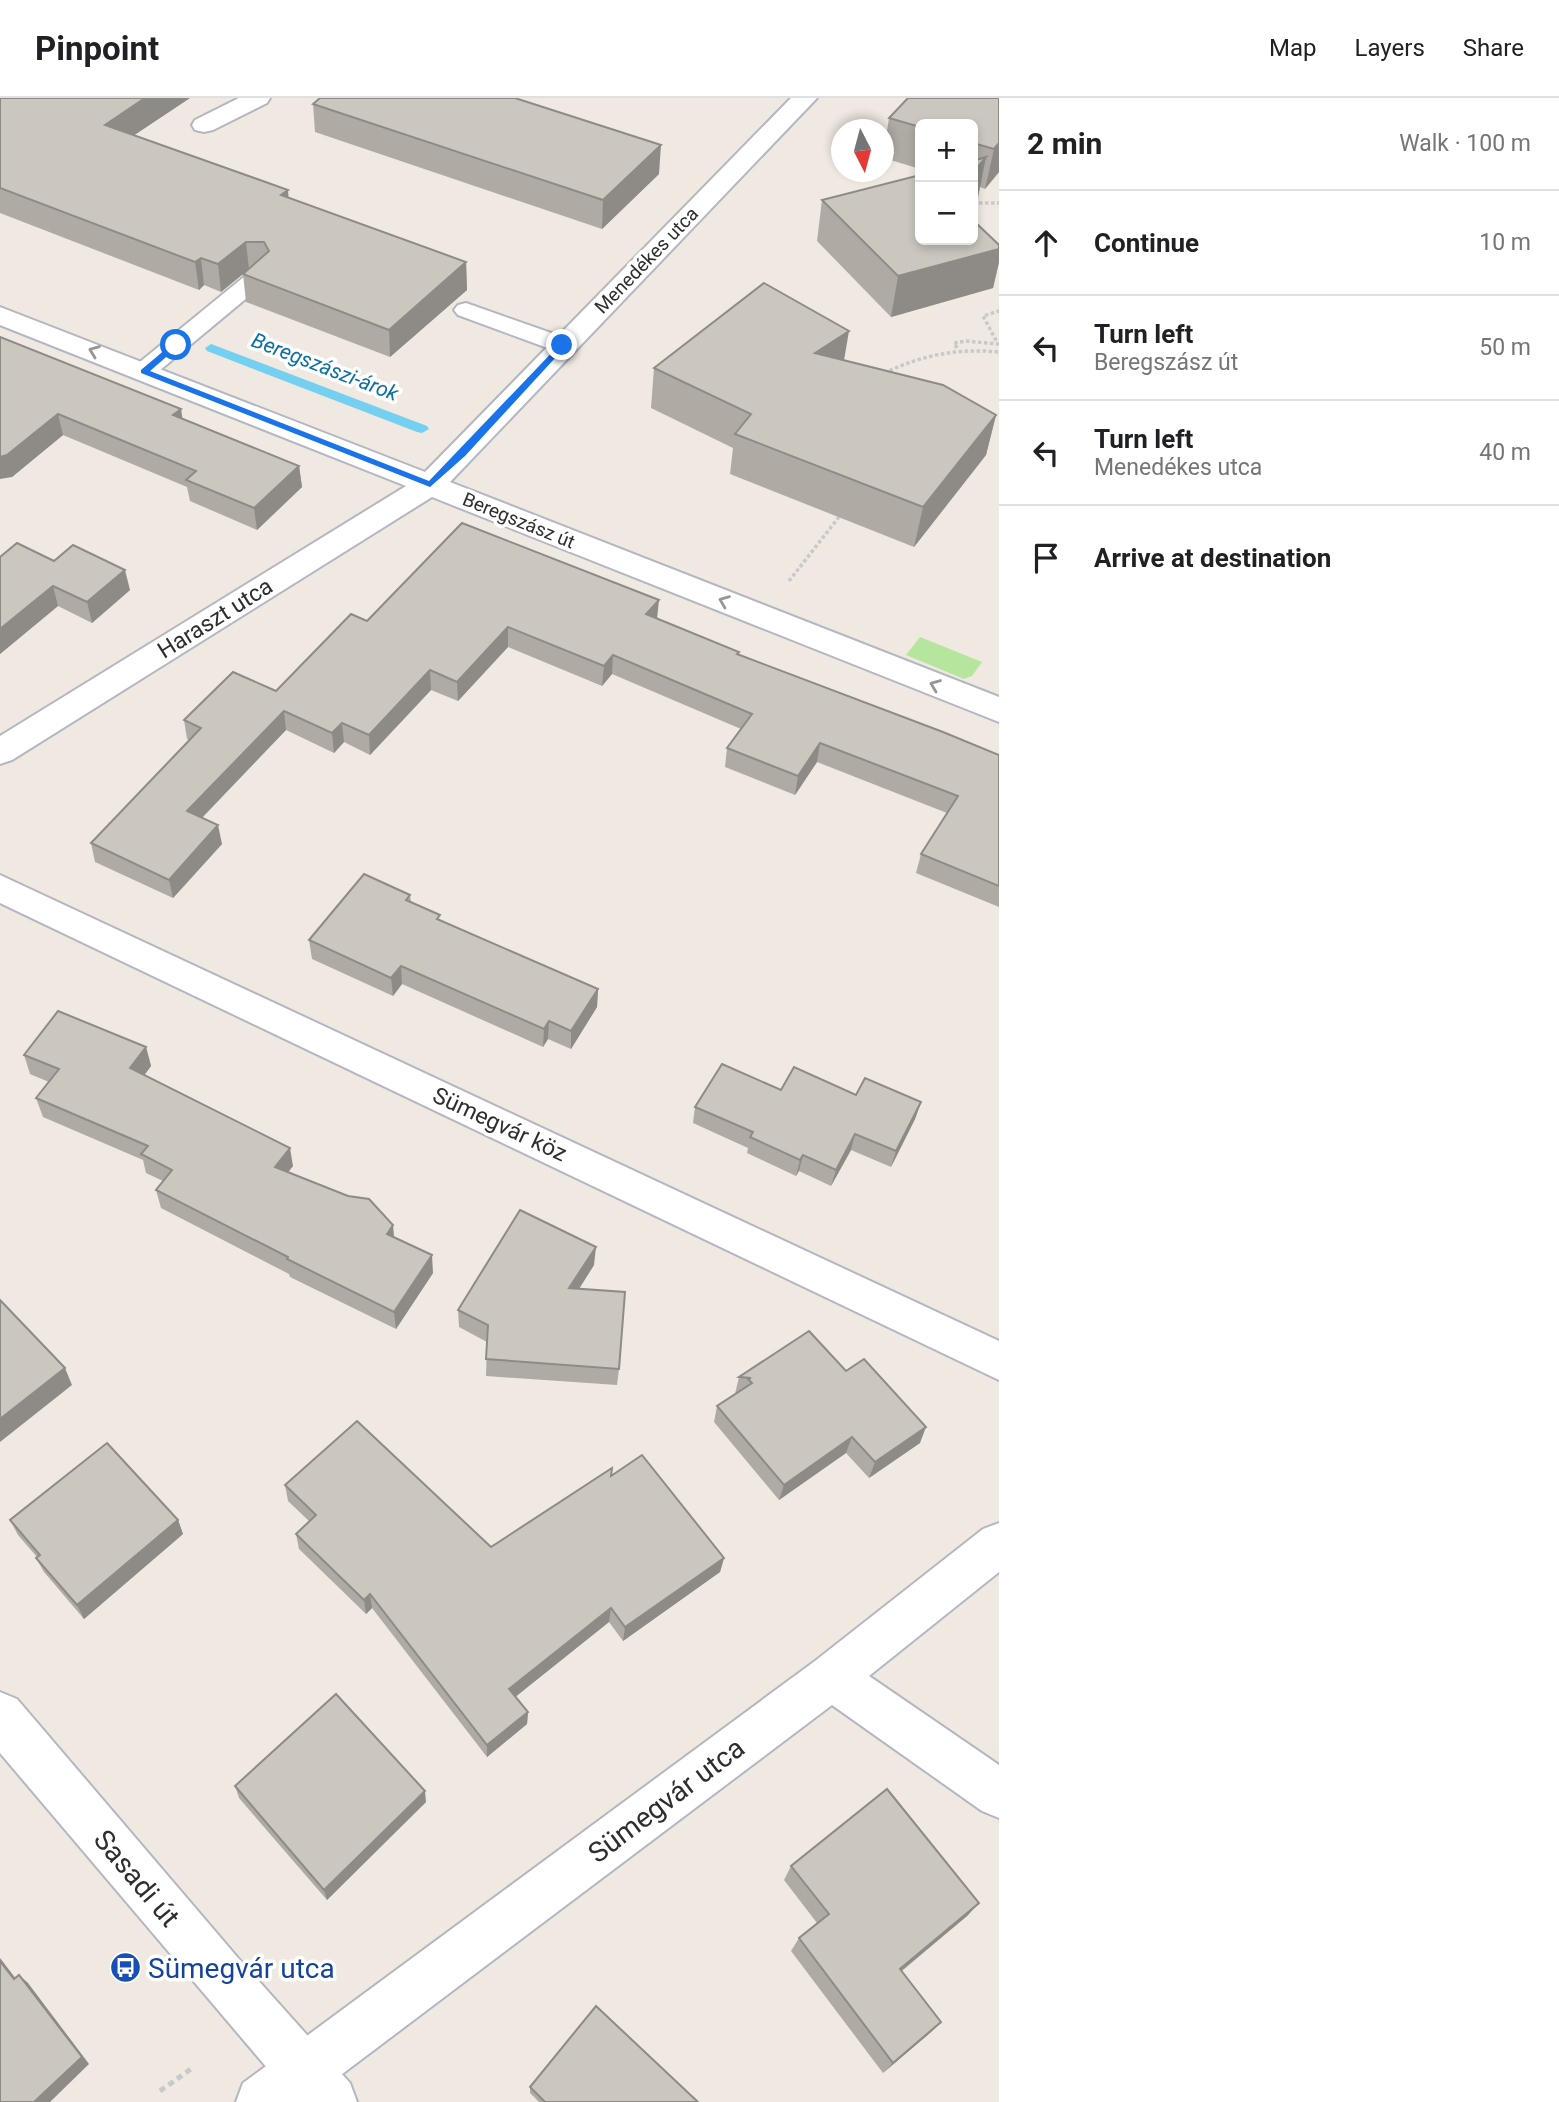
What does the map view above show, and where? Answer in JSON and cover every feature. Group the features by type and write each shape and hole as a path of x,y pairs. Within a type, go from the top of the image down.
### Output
{"street":[{"path":"204,125 258,98"},
{"name":"Menedékes utca","path":"430,484 462,454 562,345 805,98"},
{"name":"Beregszász út","path":"0,315 999,710"},
{"name":"Haraszt utca","path":"0,752 430,484"},
{"name":"Sümegvár köz","path":"0,888 999,1361"},
{"name":"Sümegvár utca","path":"262,2102 316,2087 999,1544"},
{"path":"831,1677 999,1794"},
{"name":"Sasadi út","path":"0,1716 316,2087"}],"lane":[{"path":"144,371 258,276"},
{"path":"466,310 562,345"}],"path":[{"path":"978,203 999,203"},
{"path":"957,348 954,343 966,341 998,344 983,316 999,312"},
{"path":"873,378 913,358 957,348 999,352"},
{"path":"789,581 839,517"},
{"path":"160,2091 191,2070"}],"green space":[{"path":"920,637 982,662 972,676 964,679 906,655"}],"building":[{"path":"0,98 145,98 105,125 288,190 281,195 466,262 389,330 243,274 269,251 264,242 246,242 218,264 201,258 195,262 0,188"},
{"path":"320,98 515,98 661,145 603,200 313,104"},
{"path":"908,98 999,98 999,143 994,149 978,144 978,119 915,119 915,126 889,118"},
{"path":"915,176 915,245 978,245 978,225 999,245 999,249 898,276 822,200"},
{"path":"764,283 849,331 815,353 943,385 996,415 923,507 735,434 751,414 654,368"},
{"path":"0,337 181,409 173,415 299,466 254,508 186,480 196,471 58,414 7,455 0,457"},
{"path":"462,523 659,600 646,614 739,652 737,654 999,755 999,886 921,854 958,796 820,743 798,776 727,748 752,714 613,655 604,666 508,627 457,682 430,670 369,735 342,723 332,733 284,711 187,811 218,825 169,880 91,843 201,728 184,720 233,672 276,691 351,614 367,621"},
{"path":"17,543 54,561 73,545 125,570 87,602 53,586 0,629 0,557"},
{"path":"364,874 410,895 406,900 440,915 437,919 598,989 571,1031 549,1021 544,1029 401,966 391,978 309,940"},
{"path":"58,1011 146,1047 130,1068 290,1148 275,1167 348,1196 369,1199 393,1225 387,1234 432,1255 394,1312 156,1190 172,1170 141,1154 148,1146 36,1098 59,1069 24,1055"},
{"path":"722,1064 781,1090 794,1067 856,1095 865,1078 921,1102 896,1151 855,1134 836,1170 803,1155 800,1160 750,1137 753,1132 695,1107"},
{"path":"520,1210 596,1247 569,1288 625,1292 619,1369 486,1359 488,1325 458,1310"},
{"path":"0,1300 65,1368 0,1419"},
{"path":"809,1331 846,1371 864,1359 926,1427 875,1462 852,1437 784,1485 717,1406 752,1383 748,1379 751,1378 739,1377"},
{"path":"357,1421 491,1547 612,1468 611,1476 642,1455 724,1558 625,1627 611,1608 509,1689 528,1712 487,1745 370,1594 364,1600 296,1534 316,1515 285,1485"},
{"path":"107,1443 178,1520 77,1605 36,1558 40,1555 10,1520"},
{"path":"336,1694 425,1791 324,1890 235,1786"},
{"path":"887,1789 979,1903 900,1969 941,2022 893,2063 799,1938 829,1914 791,1866"},
{"path":"0,1961 14,1979 19,1975 82,2057 34,2102 0,2102"},
{"path":"596,2006 698,2102 545,2102 530,2087"}],"waterway":[{"name":"Beregszászi-árok","path":"211,348 422,429"}],"place":[{"name":"Sümegvár utca","path":"125,1968"}],"route":[{"path":"176,345 144,371 430,484 462,454 562,345"}]}
